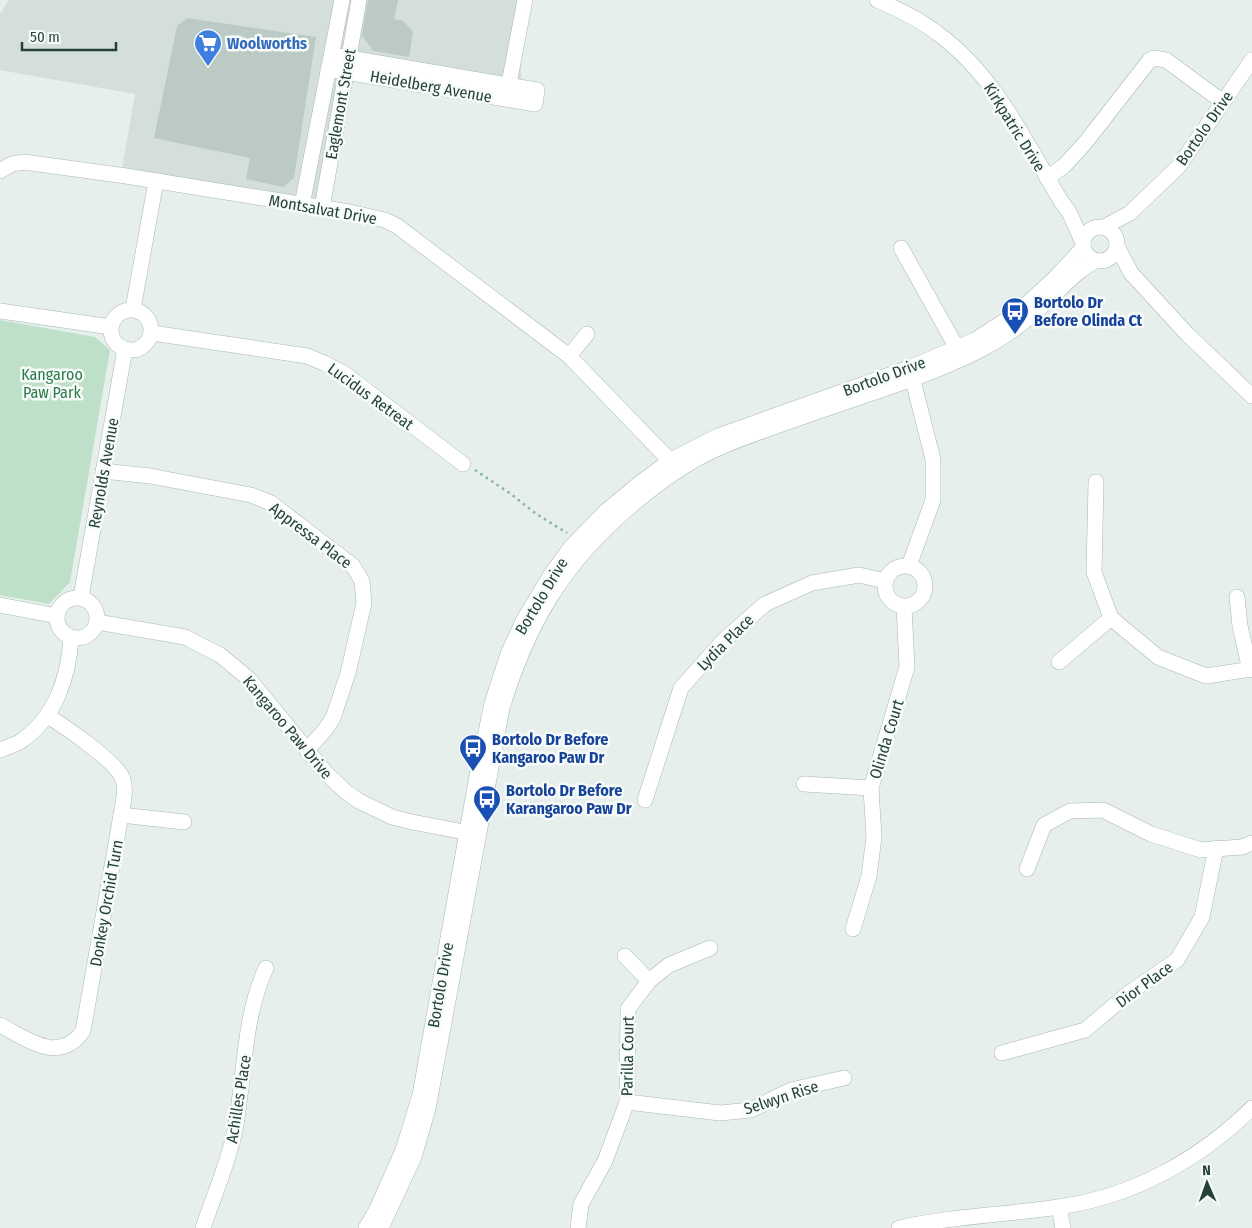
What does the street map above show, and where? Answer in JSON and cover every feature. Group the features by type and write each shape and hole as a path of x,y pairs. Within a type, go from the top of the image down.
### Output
{"street":[{"name":"Eaglemont Street","path":"302,205 342,0"},
{"name":"Eaglemont Street","path":"322,208 359,0"},
{"path":"508,93 525,0"},
{"name":"Kirkpatric Drive","path":"877,0 901,10 938,33 982,75 1010,114 1047,178 1070,212 1083,246"},
{"path":"1047,178 1064,166 1086,143 1149,61 1154,58 1166,60 1223,102"},
{"name":"Bortolo Drive","path":"1102,227 1130,213 1179,166 1252,60"},
{"name":"Heidelberg Avenue","path":"330,62 536,97"},
{"name":"Montsalvat Drive","path":"0,172 12,164 24,162 322,208 368,216 397,226 569,356 674,465"},
{"path":"133,309 156,181"},
{"path":"1070,212 1113,232 1131,273 1187,334 1252,396"},
{"name":"Bortolo Drive","path":"1118,245 1130,213"},
{"path":"1102,227 1095,228 1086,234 1083,246 1088,256 1131,273"},
{"path":"1100,261 1113,256 1118,245"},
{"name":"Bortolo Drive","path":"960,353 975,340 1018,312 1054,279 1083,246"},
{"path":"901,248 960,353"},
{"name":"Bortolo Drive","path":"366,1228 377,1209 404,1150 416,1111 473,833 502,708 518,658 535,622 558,583 592,542 674,465 725,433 911,373 960,353 983,348 1025,321 1079,271 1100,261"},
{"path":"133,309 150,320 152,333 145,345 132,350 125,350 114,341 111,327 116,316 133,309"},
{"path":"0,311 111,327"},
{"name":"Lucidus Retreat","path":"152,333 307,356 324,362 345,374 462,464"},
{"path":"569,356 587,334"},
{"name":"Reynolds Avenue","path":"81,597 125,350"},
{"path":"909,566 933,500 933,458 911,373"},
{"name":"Appressa Place","path":"103,471 150,476 251,495 271,503 353,566 362,581 364,603 348,673 333,718 307,750"},
{"path":"1096,482 1094,572 1111,618 1158,657 1206,676 1251,670 1240,626 1237,597"},
{"path":"909,566 922,574 926,585 924,595 918,603 904,607 892,602 886,595 885,581 888,574 898,567 909,566"},
{"name":"Lydia Place","path":"646,800 681,688 723,641 765,604 812,583 859,575 885,581"},
{"path":"81,597 89,600 94,606 97,611 98,622 89,634 80,638 71,637 63,633 58,627 57,616 60,606 69,598 81,597"},
{"path":"0,605 57,616"},
{"name":"Olinda Court","path":"853,929 869,876 874,837 871,788 907,666 904,607"},
{"path":"1059,662 1111,618"},
{"name":"Kangaroo Paw Drive","path":"98,622 185,637 220,655 249,679 326,773 346,792 377,811 412,822 473,833"},
{"path":"0,750 21,740 48,716 62,686 70,660 71,637"},
{"name":"Donkey Orchid Turn","path":"0,1025 28,1041 47,1047 58,1048 69,1045 77,1040 83,1031 121,815 125,789 116,767 66,727 48,716"},
{"path":"804,784 871,788"},
{"path":"1027,869 1044,825 1070,811 1103,810 1151,834 1201,850 1242,847 1252,844"},
{"path":"121,815 184,822"},
{"name":"Bortolo Drive","path":"381,1228 414,1157 428,1109 473,833"},
{"name":"Dior Place","path":"1002,1053 1085,1030 1129,993 1177,960 1202,917 1216,848"},
{"name":"Parilla Court","path":"578,1228 582,1204 605,1161 628,1102 628,1009 649,981 669,965 710,948"},
{"path":"624,956 649,981"},
{"name":"Achilles Place","path":"203,1228 216,1196 231,1146 255,998 266,968"},
{"name":"Selwyn Rise","path":"628,1102 720,1113 751,1110 791,1090 844,1078"},
{"path":"899,1228 933,1222 1059,1207 1095,1200 1146,1182 1204,1149 1252,1108"},
{"path":"1059,1207 1063,1228"}],"path":[{"path":"462,464 480,472 530,510 570,536"}],"shaded area":[{"path":"9,0 518,0 522,94 356,63 328,215 120,180 135,94 0,70 0,14"}],"green space":[{"name":"Kangaroo Paw Park","path":"0,320 95,337 110,350 70,582 49,604 0,595"}],"building":[{"path":"368,0 398,0 394,19 403,21 413,31 409,57 373,51 362,35"},
{"path":"187,18 316,37 294,178 283,187 246,179 250,158 154,138 177,26"}],"place":[{"name":"Woolworths","path":"208,67"},
{"name":"Bortolo Dr Before Olinda Ct","path":"1015,335"},
{"name":"Bortolo Dr Before Kangaroo Paw Dr","path":"473,772"},
{"name":"Bortolo Dr Before Karangaroo Paw Dr","path":"487,823"}]}
